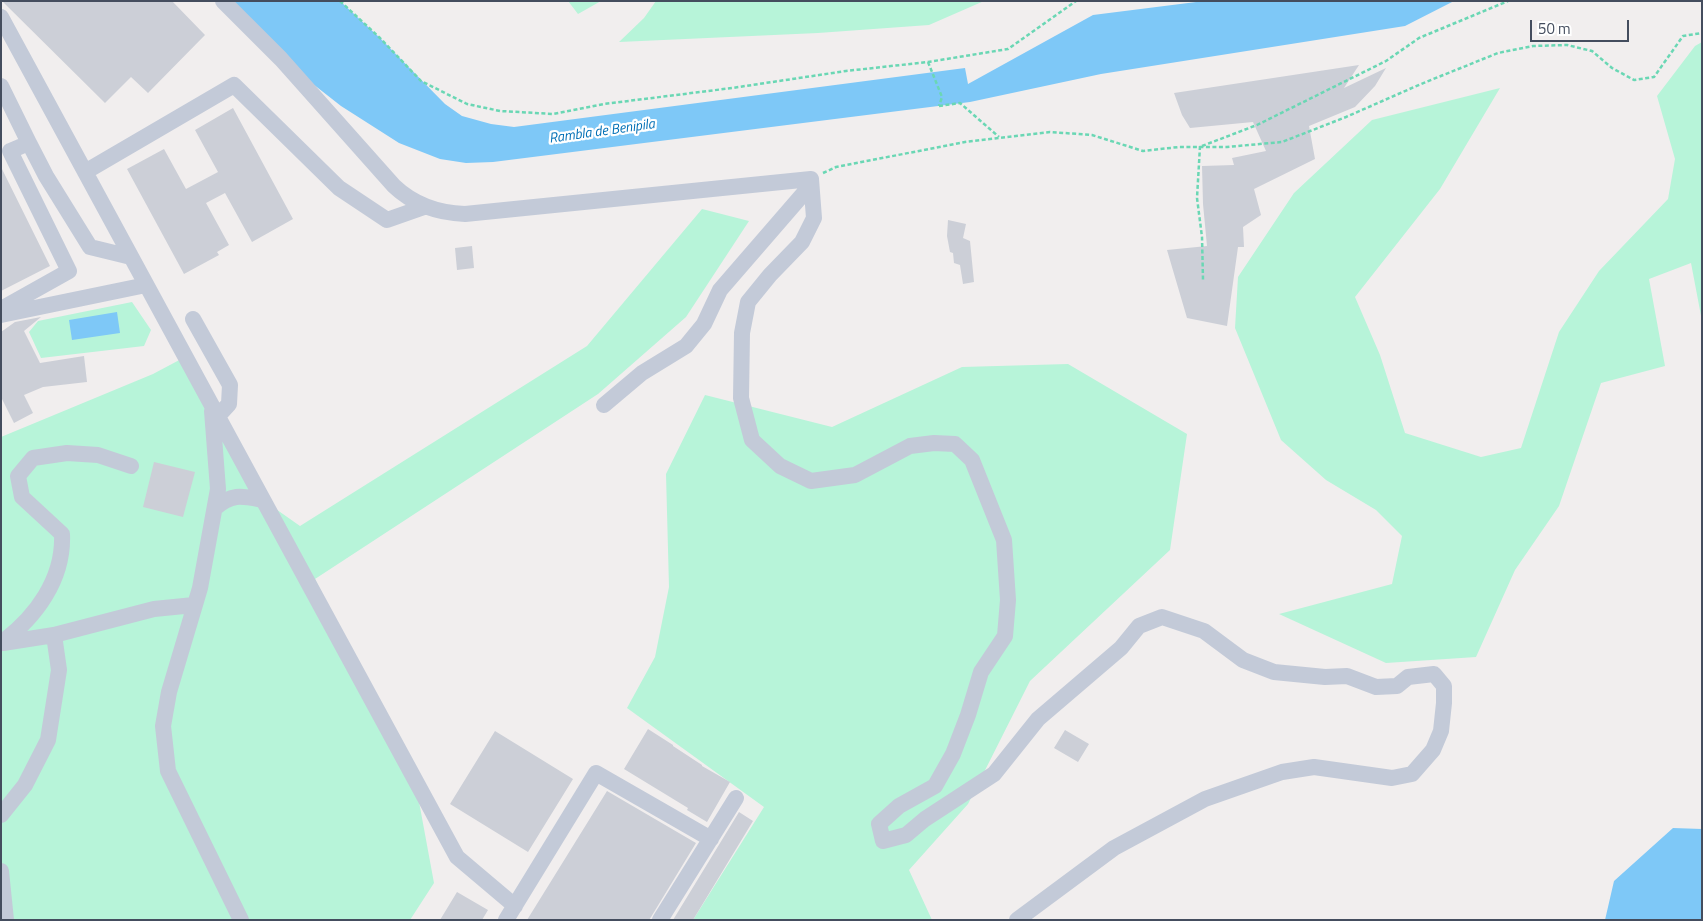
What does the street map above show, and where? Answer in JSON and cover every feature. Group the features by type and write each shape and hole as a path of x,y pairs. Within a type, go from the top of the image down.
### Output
{"street":[{"path":"223,1 282,59 394,186 405,196 424,207 447,213 465,214 811,179"},
{"path":"1,17 456,857 515,906"},
{"path":"85,172 234,85 339,188 387,220 424,207"},
{"path":"1,86 46,176 90,248 131,257"},
{"path":"1,308 69,271 10,151 29,142"},
{"path":"604,405 642,374 686,346 704,324 720,290 804,192 811,179"},
{"path":"811,179 814,218 802,242 770,274 748,302 742,333 741,398 752,440 780,466 811,481 855,475 910,446 934,443 955,444 972,460 1004,540 1008,600 1005,636 981,672 968,715 953,754 935,786 899,806 879,824 883,841 906,835 925,818 994,774 1038,719 1121,648 1139,626 1162,617 1204,631 1243,660 1274,672 1325,677 1347,676 1376,687 1397,686 1408,677 1434,674 1444,686 1441,731 1433,750 1412,774 1392,778 1314,767 1282,772 1205,800 1114,848 1017,920"},
{"path":"1,315 146,285"},
{"path":"193,319 230,385 229,404 214,410"},
{"path":"214,410 218,489 215,508 200,588 169,692 163,726 168,771 241,920"},
{"path":"1,643 17,631 47,596 63,547 62,534 22,497 18,476 33,458 67,453 98,454 131,466"},
{"path":"215,508 226,498 241,496 263,500"},
{"path":"1,643 54,635 154,609 194,605"},
{"path":"1,815 25,785 48,740 59,670 54,635"},
{"path":"506,920 596,773 711,839"},
{"path":"660,920 736,798"},
{"path":"1,871 6,920"}],"path":[{"path":"340,1 380,38 421,81 467,104 500,111 553,114 604,104 846,71 928,62 1008,49 1076,1"},
{"path":"1200,146 1257,125 1386,62 1419,38 1508,1"},
{"path":"811,179 836,167 965,142 1050,132 1092,135 1143,151 1179,147 1227,147 1282,142 1498,53 1532,46 1567,45 1592,51 1612,68 1634,80 1654,77 1683,36 1702,32"},
{"path":"928,62 942,97 938,106 960,103 1000,138"},
{"path":"1200,146 1197,198 1202,238 1203,280"}],"green space":[{"path":"568,1 601,1 578,14"},
{"path":"656,1 984,1 929,25 818,33 619,42 644,18"},
{"path":"1702,42 1702,321 1691,263 1649,279 1665,366 1601,383 1559,506 1515,570 1476,657 1386,663 1279,614 1392,584 1402,536 1376,510 1326,480 1281,440 1235,328 1238,277 1294,193 1372,120 1500,88 1440,189 1355,297 1380,355 1405,433 1481,457 1521,448 1559,332 1599,271 1668,199 1675,159 1657,96 1695,46"},
{"path":"702,209 749,221 686,317 598,394 315,579 415,780 434,883 410,920 1,920 1,437 153,374 185,357 263,500 300,526 587,346"},
{"path":"132,302 151,330 144,346 41,358 29,332 38,321"},
{"path":"1068,364 1187,434 1170,550 1030,681 968,804 909,870 932,920 693,920 764,807 627,708 655,657 669,587 666,474 705,395 832,427 962,367"}],"water":[{"name":"Rambla de Benipila","path":"223,1 340,1 380,38 445,104 462,116 491,124 514,127 965,68 968,84 1093,15 1204,1 1454,1 1405,26 1101,74 970,102 493,162 466,163 440,159 399,143 341,106 281,59"},
{"path":"117,312 120,333 72,340 69,320"},
{"path":"1673,828 1702,829 1702,920 1605,920 1614,881"}],"building":[{"path":"2,1 172,1 205,35 148,93 131,77 105,103"},
{"path":"1359,65 1344,88 1386,68 1375,86 1355,107 1309,126 1315,159 1254,189 1261,215 1243,227 1244,247 1238,247 1227,326 1187,318 1167,250 1207,246 1202,166 1234,165 1232,158 1266,151 1253,122 1190,128 1182,115 1174,93"},
{"path":"233,108 293,219 252,242 225,193 206,203 229,245 217,252 219,255 184,274 127,169 164,149 186,189 218,172 195,130"},
{"path":"1,167 50,266 1,291"},
{"path":"948,220 966,224 963,238 970,241 974,282 963,284 960,265 954,263 953,253 950,252 947,236"},
{"path":"472,246 474,268 457,270 455,248"},
{"path":"41,317 24,331 40,363 84,356 87,382 43,387 24,395 33,413 14,423 1,397 1,332 15,322"},
{"path":"154,462 195,472 183,517 143,507"},
{"path":"648,729 702,766 730,782 707,822 687,810 688,808 624,769"},
{"path":"1065,730 1089,744 1078,762 1054,748"},
{"path":"495,731 573,779 528,852 450,804"},
{"path":"607,791 696,843 651,917 649,920 527,920"},
{"path":"739,812 753,821 693,920 673,920"},
{"path":"457,892 488,910 482,920 440,920"}]}
